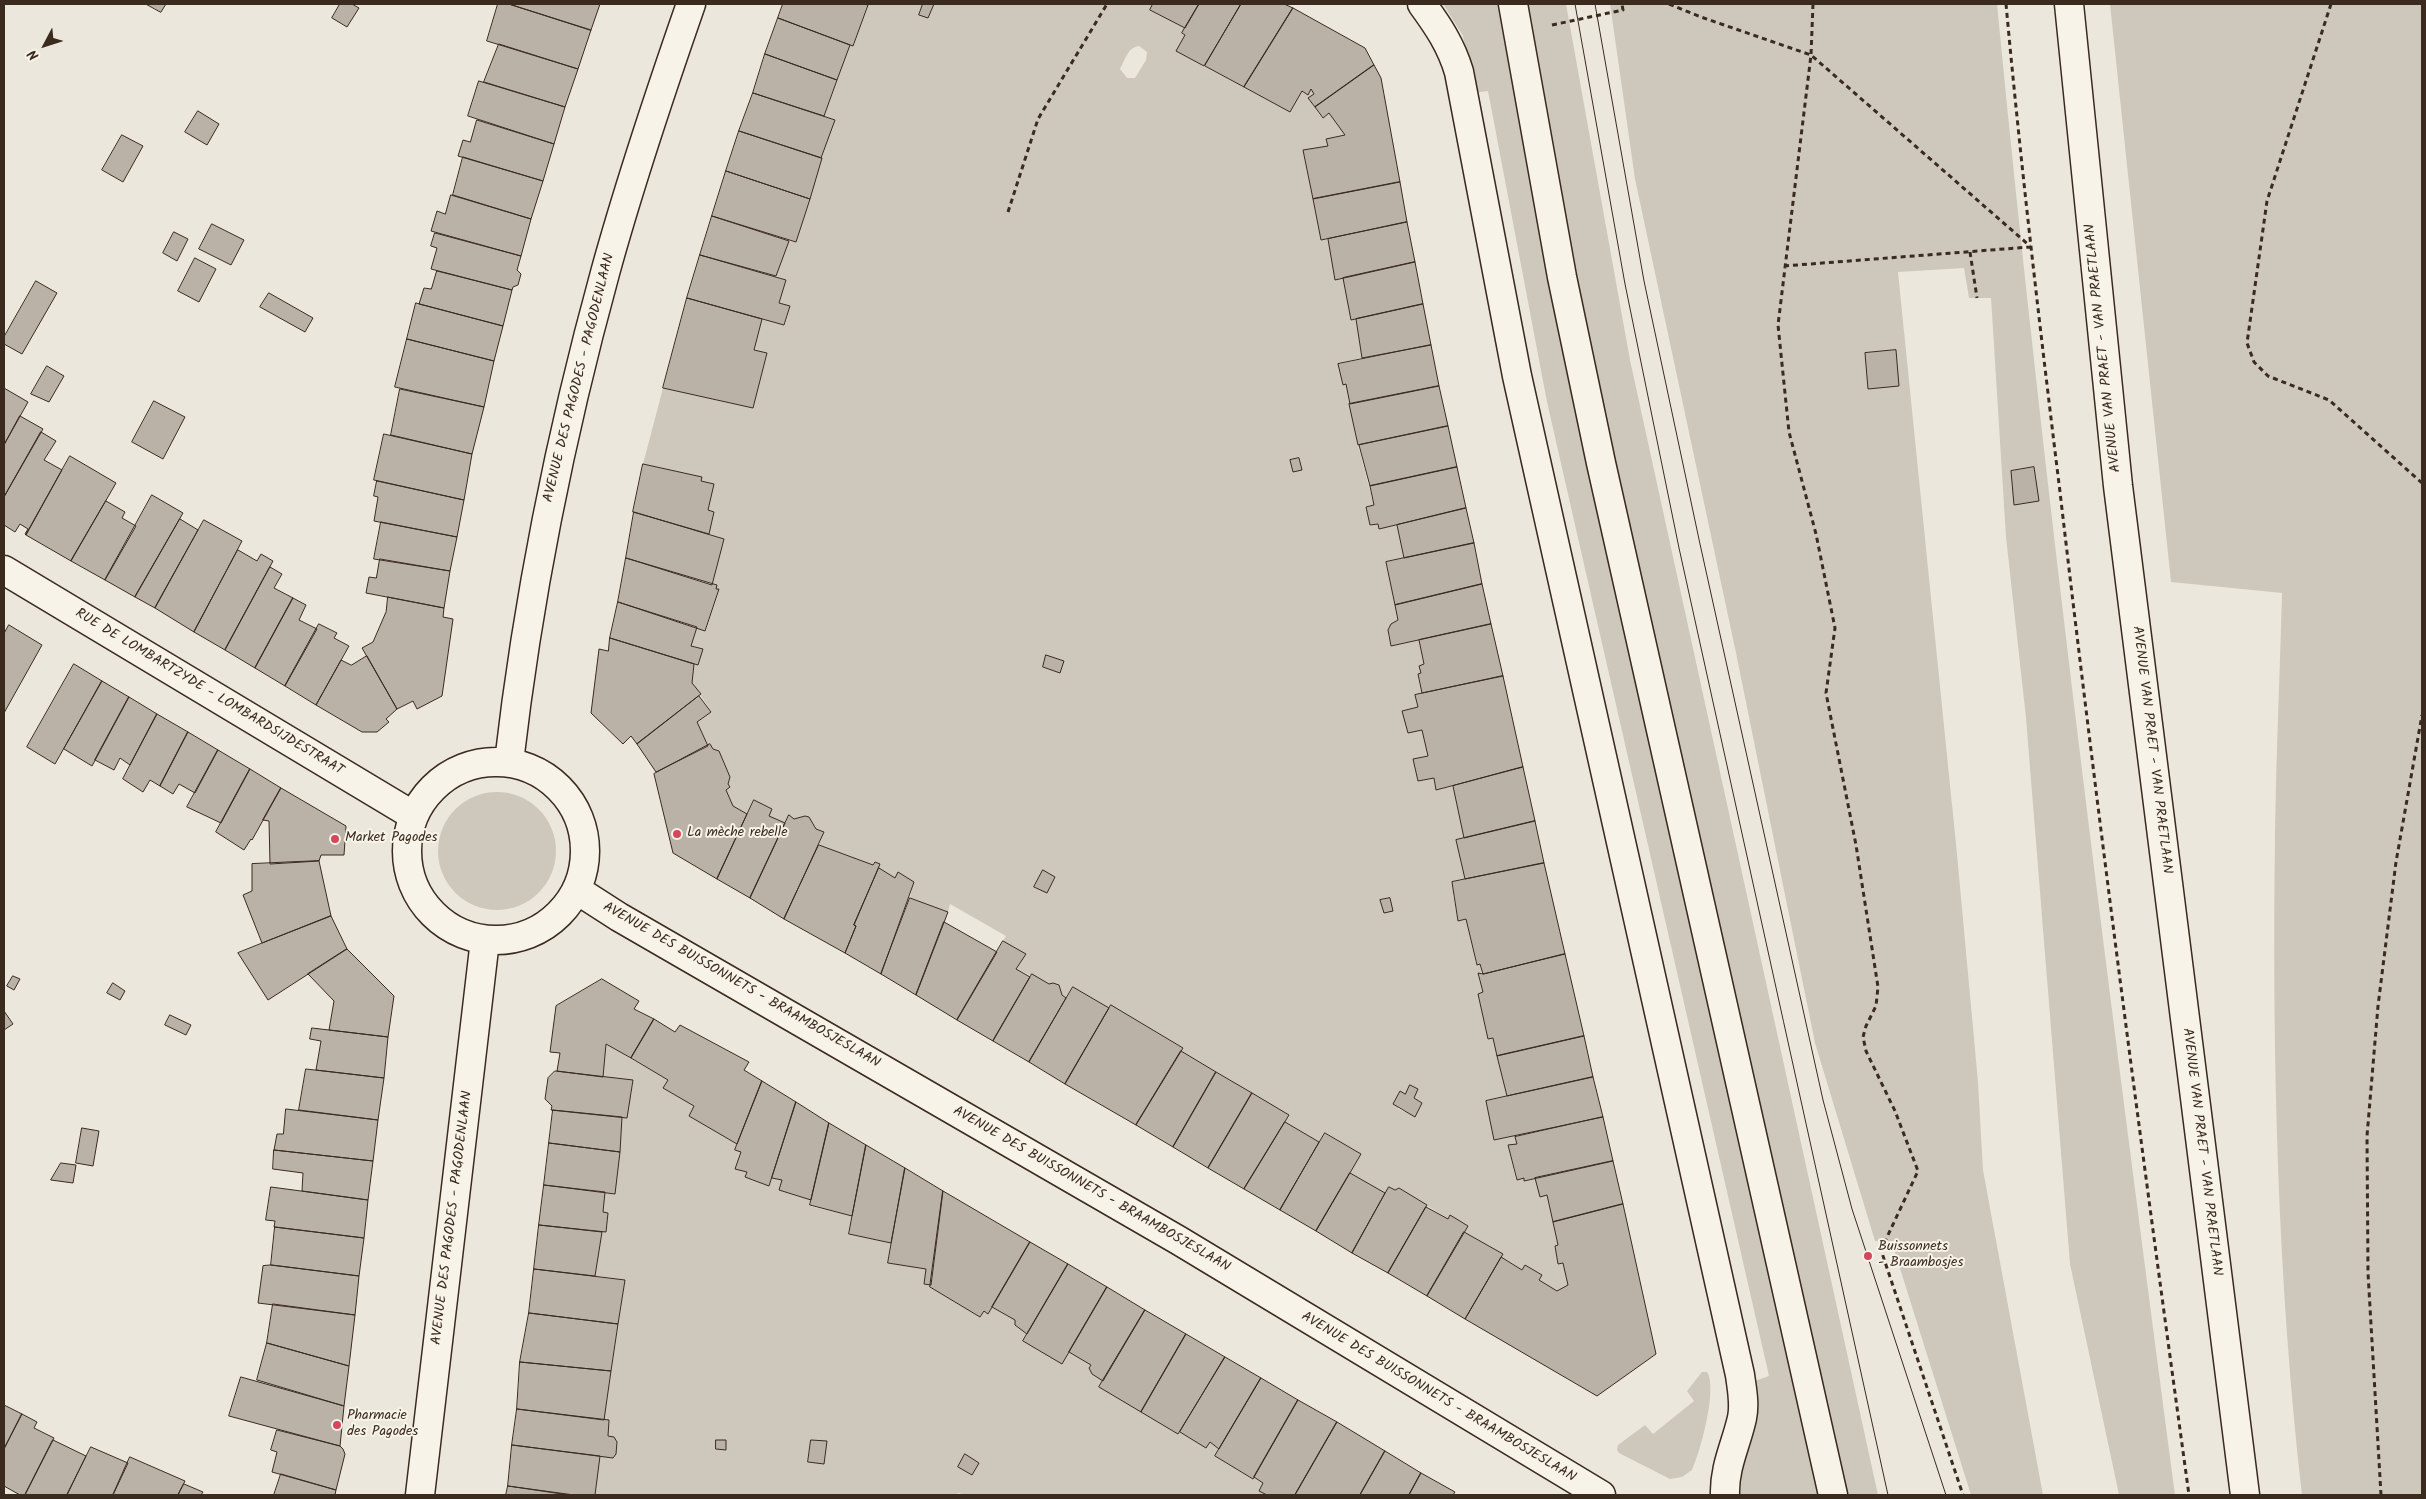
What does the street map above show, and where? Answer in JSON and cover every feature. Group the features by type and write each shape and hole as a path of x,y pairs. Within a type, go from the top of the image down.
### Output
{"street":[{"name":"AVENUE DES PAGODES - PAGODENLAAN","path":"509,762 514,711 550,501 576,385 608,263 652,118 691,4"},
{"path":"1422,4 1440,27 1453,50 1459,72 1517,376 1737,1361 1744,1400 1742,1419 1728,1461 1725,1495"},
{"path":"1513,4 1562,277 1599,454 1833,1495"},
{"name":"AVENUE VAN PRAET - VAN PRAETLAAN","path":"2069,4 2120,495 2245,1495"},
{"name":"RUE DE LOMBARTZYDE - LOMBARDSIJDESTRAAT","path":"4,570 414,816"},
{"path":"485,762 509,762 532,768 546,777 569,798 580,820 586,843 585,867 578,890 565,909 549,924 529,935 507,940 484,940 465,935 446,926 431,912 418,895 410,876 407,856 408,835 414,816 426,795 442,779 463,767 485,762"},
{"name":"AVENUE DES BUISSONNETS - BRAAMBOSJESLAAN","path":"578,890 619,917 1178,1240 1601,1495"},
{"name":"AVENUE DES PAGODES - PAGODENLAAN","path":"420,1495 484,940"}],"path":[{"path":"1008,212 1038,118 1107,4"},
{"path":"1622,4 1623,10"},
{"path":"1669,4 1812,55 2031,246"},
{"path":"1813,4 1812,55 1778,324 1789,432 1816,534 1835,628 1826,693 1856,845 1878,987 1876,1006 1863,1037 1866,1051 1895,1111 1918,1171 1881,1250 1963,1495"},
{"path":"2006,4 2031,246 2098,806 2189,1495"},
{"path":"2331,4 2267,201 2248,344 2254,362 2268,376 2329,400 2422,484"},
{"path":"1784,266 2031,246"},
{"path":"1970,252 1977,298"},
{"path":"2381,1495 2368,1273 2367,1136 2378,1006 2396,862 2422,715"}],"shaded area":[{"path":"864,4 1153,4 1150,10 1185,28 1182,33 1185,35 1177,51 1290,112 1302,91 1307,95 1311,89 1314,94 1309,98 1322,118 1329,113 1345,135 1326,139 1328,146 1303,151 1321,240 1328,239 1335,280 1343,278 1351,320 1356,319 1362,358 1338,364 1343,384 1346,384 1358,445 1374,505 1366,507 1370,525 1397,525 1404,558 1386,562 1398,620 1389,627 1388,634 1391,646 1419,640 1424,664 1419,666 1421,673 1418,674 1422,693 1415,695 1418,707 1402,711 1408,733 1422,730 1428,756 1413,759 1418,781 1434,778 1436,790 1453,786 1464,838 1456,840 1465,879 1452,882 1455,894 1453,894 1458,921 1466,919 1476,964 1480,964 1482,972 1478,975 1483,992 1478,994 1488,1039 1493,1038 1507,1096 1486,1101 1494,1140 1516,1135 1517,1144 1508,1146 1516,1180 1524,1178 1525,1181 1535,1178 1540,1197 1547,1195 1558,1245 1555,1246 1558,1264 1563,1263 1568,1285 1557,1291 1539,1280 1542,1275 1525,1265 1522,1270 1501,1257 1502,1254 1464,1232 1468,1226 1450,1216 1448,1219 1399,1188 1385,1193 1350,1173 1361,1154 1326,1133 1319,1142 1285,1122 1289,1115 1181,1051 1183,1048 1111,1005 1109,1008 1073,987 1066,998 1062,995 1059,985 1049,984 1016,969 1025,954 1003,941 1006,936 950,904 948,912 910,898 912,888 879,868 879,864 875,862 873,865 819,845 824,832 816,829 809,817 805,816 794,819 789,816 785,823 769,816 772,809 754,800 747,814 733,806 726,790 730,777 719,751 708,746 697,722 711,711 692,683 694,664 698,665 703,649 691,646 697,627 706,630 719,590 716,589 717,585 712,585 724,539 709,534 714,512 708,510 714,484 701,481 702,477 643,464 663,388 753,408 767,354 754,350 762,319 785,325 790,307 779,303 786,280 776,276 789,241 796,242 821,158 835,120 824,116 850,45 854,44 868,6","holes":["1139,46 1147,52 1146,60 1135,78 1127,78 1120,69 1129,51","1410,1085 1418,1089 1414,1098 1422,1103 1415,1116 1398,1109 1399,1107 1394,1104 1400,1091 1405,1094"]},
{"path":"1443,4 1500,4 1544,251 1620,610 1820,1495 1740,1495 1743,1459 1758,1407 1755,1381 1769,1376 1547,402 1488,91 1474,93 1463,36"},
{"path":"1527,4 1566,4 1630,360 1878,1495 1847,1495 1611,446 1567,236"},
{"path":"1610,4 1997,4 2057,564 2175,1495 2119,1495 2070,1264 2026,718 2006,537 1991,298 1969,298 1964,268 1898,272 1957,854 1978,1082 1983,1170 2043,1495 1971,1495 1892,1243 1875,1241 1815,1043 1736,653 1635,179"},
{"path":"2110,4 2422,4 2422,1495 2302,1495 2287,1330 2282,1248 2274,999 2276,773 2282,593 2171,582"},
{"path":"497,792 519,797 530,802 546,818 551,829 556,851 551,873 546,884 530,900 519,905 497,910 475,905 464,900 448,884 443,873 438,851 443,829 448,818 464,802 475,797"},
{"path":"606,1044 668,1080 663,1088 694,1106 689,1116 737,1144 735,1150 741,1152 735,1169 747,1172 745,1177 769,1186 772,1178 782,1180 779,1190 811,1200 810,1206 852,1216 849,1234 891,1243 889,1263 926,1269 924,1284 931,1285 930,1287 980,1317 984,1311 988,1313 992,1307 1015,1320 1015,1325 1027,1334 1023,1341 1061,1363 1069,1352 1091,1365 1089,1369 1092,1374 1103,1381 1099,1387 1178,1434 1180,1432 1206,1448 1210,1442 1219,1449 1215,1456 1252,1479 1254,1477 1263,1483 1259,1491 1267,1495 966,1495 958,1493 957,1495 595,1495 600,1456 613,1458 617,1451 614,1437 608,1436 609,1421 604,1420 625,1280 595,1276 602,1232 606,1232 608,1213 603,1212 605,1192 620,1152 622,1117 631,1097 633,1081 603,1077","holes":["811,1440 827,1441 824,1464 808,1462"]},
{"path":"1702,1372 1707,1372 1710,1380 1709,1406 1707,1421 1692,1470 1682,1477 1670,1479 1619,1453 1617,1450 1618,1445 1645,1425 1653,1434 1694,1401 1687,1391"}],"building":[{"path":"146,4 166,4 161,12"},
{"path":"340,4 352,4 359,8 347,27 332,18"},
{"path":"498,4 509,4 591,30 578,69 487,41"},
{"path":"509,4 600,4 591,30"},
{"path":"783,4 868,5 853,46 778,18"},
{"path":"923,4 934,4 928,18 919,15"},
{"path":"1153,4 1199,4 1185,28 1150,10"},
{"path":"1199,4 1241,4 1204,66 1176,51 1185,35 1182,33"},
{"path":"1241,4 1284,4 1293,8 1244,87 1205,66"},
{"path":"1293,8 1365,48 1374,65 1315,107 1308,98 1314,94 1311,89 1308,95 1302,91 1290,112 1244,87"},
{"path":"778,18 850,45 837,80 765,54"},
{"path":"499,44 578,69 565,107 484,82"},
{"path":"765,54 837,80 824,116 753,93"},
{"path":"1374,65 1381,78 1400,182 1313,199 1303,150 1328,146 1326,139 1345,135 1329,113 1323,118 1315,107"},
{"path":"479,81 565,107 554,144 468,116"},
{"path":"753,93 835,120 821,158 739,131"},
{"path":"198,111 219,124 207,145 185,132"},
{"path":"477,120 554,144 543,181 458,156 463,140 470,142"},
{"path":"739,131 822,158 810,199 726,171"},
{"path":"122,135 143,146 123,182 102,170"},
{"path":"463,157 543,181 531,219 453,195"},
{"path":"726,171 810,199 796,242 712,216"},
{"path":"1400,182 1407,222 1321,240 1313,199"},
{"path":"451,195 531,219 521,256 431,231 437,211 445,214"},
{"path":"712,216 789,241 776,276 700,255"},
{"path":"1407,222 1415,262 1335,280 1328,239"},
{"path":"212,224 244,240 231,265 199,249"},
{"path":"174,232 188,239 177,261 163,253"},
{"path":"435,233 521,256 517,270 521,274 518,285 513,287 512,290 431,269 437,248 431,246"},
{"path":"700,255 786,280 779,303 790,306 784,325 687,298"},
{"path":"195,258 216,269 199,302 178,291"},
{"path":"1415,262 1423,304 1351,320 1343,278"},
{"path":"437,271 512,290 503,326 419,304 424,288 431,289"},
{"path":"36,281 57,293 22,354 4,344 4,337"},
{"path":"269,293 313,318 305,332 260,307"},
{"path":"687,298 762,319 754,350 767,353 753,408 663,388"},
{"path":"416,303 503,326 494,361 407,339"},
{"path":"1423,304 1431,345 1362,358 1356,319"},
{"path":"407,339 494,361 484,407 395,387"},
{"path":"1431,345 1439,386 1350,404 1346,384 1343,385 1338,364"},
{"path":"1896,350 1899,386 1868,389 1865,353"},
{"path":"47,366 64,376 49,402 31,394"},
{"path":"1439,386 1448,426 1358,445 1349,404"},
{"path":"4,388 28,402 4,445"},
{"path":"400,389 484,407 472,454 391,435"},
{"path":"154,401 185,417 163,459 132,442"},
{"path":"20,416 43,429 4,497 4,445"},
{"path":"1448,426 1457,467 1370,486 1359,445"},
{"path":"41,432 56,441 44,460 62,470 26,535 28,529 20,524 15,532 4,525 4,497"},
{"path":"384,434 472,454 464,500 374,480"},
{"path":"70,456 116,483 71,561 26,535"},
{"path":"1299,458 1302,470 1293,472 1290,460"},
{"path":"643,464 702,477 701,481 714,484 708,510 714,512 709,534 633,512"},
{"path":"1457,467 1466,508 1379,529 1378,524 1370,525 1366,507 1374,505 1370,486"},
{"path":"2034,467 2039,501 2014,505 2011,471"},
{"path":"377,481 464,500 457,537 374,521 378,497 374,496"},
{"path":"152,495 183,513 135,597 105,580"},
{"path":"106,501 125,512 122,518 136,526 105,580 71,561"},
{"path":"1466,508 1474,543 1404,558 1397,525"},
{"path":"634,512 724,539 712,585 626,558"},
{"path":"180,519 198,530 155,608 135,597"},
{"path":"204,520 242,541 194,632 155,608"},
{"path":"381,522 457,537 450,571 374,559"},
{"path":"1474,543 1482,584 1395,605 1386,562"},
{"path":"238,550 257,561 261,554 273,561 225,650 194,632"},
{"path":"626,558 717,585 716,589 719,589 705,631 618,602"},
{"path":"380,559 450,571 444,608 366,593 369,577 376,578"},
{"path":"270,567 282,574 274,588 293,598 255,668 225,650"},
{"path":"1482,584 1491,624 1391,646 1388,630 1391,624 1398,620 1395,605"},
{"path":"388,597 444,608 443,617 453,619 442,696 417,709 413,701 397,709 362,648 373,642 386,612"},
{"path":"293,598 306,605 299,620 317,629 285,686 255,668"},
{"path":"618,602 697,627 691,646 703,649 698,665 610,638"},
{"path":"319,624 337,633 334,638 349,646 316,705 285,686"},
{"path":"1491,624 1503,676 1422,693 1418,674 1421,673 1419,666 1424,664 1419,640"},
{"path":"9,625 42,645 4,713 4,634"},
{"path":"610,638 694,664 692,683 701,694 637,744 631,736 623,744 591,713 599,649 608,651"},
{"path":"1046,655 1064,661 1060,673 1043,667"},
{"path":"367,656 397,709 386,719 389,722 377,732 362,732 316,705 341,660 351,665"},
{"path":"74,664 102,681 55,764 27,747"},
{"path":"1503,676 1523,767 1436,790 1434,778 1418,781 1413,759 1428,756 1422,730 1408,733 1402,711 1418,707 1415,695"},
{"path":"102,681 129,697 92,766 64,749"},
{"path":"699,696 711,712 697,722 708,746 656,772 637,744"},
{"path":"129,697 157,714 130,765 120,758 114,770 95,760"},
{"path":"157,714 188,732 160,786 150,780 143,792 123,779"},
{"path":"188,732 218,750 195,793 179,784 173,794 160,786"},
{"path":"710,744 713,749 719,751 730,777 728,784 730,787 726,790 733,806 747,814 717,879 673,853 654,774"},
{"path":"218,750 250,769 221,823 187,807"},
{"path":"1523,767 1535,821 1464,838 1453,786"},
{"path":"250,769 281,788 252,840 244,850 216,832"},
{"path":"281,788 346,826 344,855 321,855 319,861 270,864 269,821 263,820"},
{"path":"754,800 772,809 769,816 785,823 750,898 717,879"},
{"path":"789,815 794,819 805,816 809,817 816,829 824,832 784,919 750,898"},
{"path":"1535,821 1544,863 1465,879 1456,840"},
{"path":"819,845 873,865 875,862 880,864 854,925 856,926 845,953 784,919"},
{"path":"319,861 331,916 262,943 243,895 252,891 252,864"},
{"path":"1544,863 1565,954 1483,974 1480,964 1477,965 1466,919 1458,921 1452,882"},
{"path":"879,868 895,878 898,872 914,882 881,974 845,953 856,926 854,925"},
{"path":"1043,870 1055,877 1047,893 1034,887"},
{"path":"910,898 948,912 916,995 881,974"},
{"path":"1390,898 1393,911 1384,913 1380,900"},
{"path":"331,916 347,949 268,1000 238,953"},
{"path":"944,922 997,952 957,1020 916,995"},
{"path":"1003,941 1026,954 1016,969 1030,977 993,1041 957,1020"},
{"path":"347,949 394,996 388,1037 329,1030 334,1001 308,974"},
{"path":"1565,954 1584,1036 1497,1056 1493,1038 1488,1039 1478,994 1483,992 1478,973 1483,974"},
{"path":"1032,974 1049,984 1059,985 1062,995 1066,998 1029,1062 993,1041"},
{"path":"13,976 20,979 14,990 7,986"},
{"path":"602,979 639,1001 634,1009 654,1019 631,1058 606,1044 603,1077 557,1071 560,1053 550,1052 556,1006"},
{"path":"113,983 125,991 120,1000 107,993"},
{"path":"1073,987 1109,1008 1065,1084 1029,1062"},
{"path":"1111,1005 1183,1048 1136,1125 1065,1084"},
{"path":"4,1011 13,1024 4,1030"},
{"path":"170,1015 191,1025 186,1035 165,1025"},
{"path":"654,1019 675,1032 680,1025 749,1062 744,1070 762,1081 737,1144 689,1116 694,1106 663,1088 668,1080 631,1058"},
{"path":"312,1028 388,1037 384,1078 316,1070 321,1041 310,1039"},
{"path":"1584,1036 1593,1077 1507,1096 1497,1056"},
{"path":"1181,1051 1216,1072 1173,1147 1136,1125"},
{"path":"306,1069 384,1078 378,1120 299,1110"},
{"path":"555,1071 633,1080 627,1118 551,1110 552,1106 545,1099 548,1078"},
{"path":"1216,1072 1252,1093 1208,1168 1173,1147"},
{"path":"1593,1077 1603,1117 1494,1140 1486,1101"},
{"path":"762,1081 796,1102 769,1186 745,1177 747,1172 735,1169 741,1152 735,1150"},
{"path":"1410,1085 1418,1089 1414,1098 1422,1103 1415,1117 1393,1104 1400,1091 1405,1094"},
{"path":"1252,1093 1289,1115 1244,1189 1208,1168"},
{"path":"796,1102 829,1123 811,1200 779,1190 782,1180 772,1178"},
{"path":"286,1109 378,1120 373,1161 274,1150 277,1134 283,1134"},
{"path":"553,1110 622,1117 620,1152 549,1143"},
{"path":"1603,1117 1613,1161 1524,1181 1524,1178 1517,1180 1508,1145 1517,1144 1515,1137"},
{"path":"1285,1122 1319,1142 1280,1210 1244,1189"},
{"path":"829,1123 866,1145 852,1216 810,1205"},
{"path":"82,1128 99,1131 93,1166 76,1163"},
{"path":"1325,1133 1361,1154 1316,1231 1280,1210"},
{"path":"549,1143 620,1152 615,1194 544,1185"},
{"path":"866,1145 905,1168 891,1243 849,1234"},
{"path":"274,1150 373,1161 368,1200 302,1191 303,1173 273,1169"},
{"path":"1613,1161 1623,1204 1553,1222 1547,1195 1540,1197 1535,1178"},
{"path":"61,1163 76,1165 73,1183 51,1180"},
{"path":"905,1168 943,1191 931,1285 924,1284 926,1269 888,1263"},
{"path":"1350,1173 1385,1193 1352,1253 1316,1231"},
{"path":"544,1185 605,1192 603,1212 608,1213 606,1232 539,1225"},
{"path":"271,1187 368,1200 364,1238 274,1227 275,1221 266,1220"},
{"path":"1389,1187 1395,1190 1399,1188 1427,1205 1388,1273 1352,1253"},
{"path":"943,1191 1030,1242 988,1314 984,1311 980,1317 930,1287"},
{"path":"1623,1204 1656,1354 1597,1396 1465,1319 1501,1257 1522,1270 1525,1265 1542,1275 1539,1280 1557,1291 1568,1285 1563,1263 1558,1264 1555,1246 1558,1245 1553,1222"},
{"path":"1426,1207 1448,1219 1450,1215 1468,1226 1427,1296 1388,1273"},
{"path":"539,1225 602,1232 595,1276 534,1269"},
{"path":"275,1227 364,1238 359,1276 271,1265"},
{"path":"1464,1232 1503,1254 1465,1319 1427,1296"},
{"path":"1030,1242 1068,1264 1027,1334 1015,1325 1015,1320 992,1307"},
{"path":"1068,1264 1107,1287 1062,1364 1023,1341"},
{"path":"271,1265 359,1276 355,1315 258,1303 263,1266"},
{"path":"534,1269 625,1280 618,1324 529,1313"},
{"path":"1107,1287 1145,1310 1103,1381 1092,1374 1089,1368 1091,1365 1069,1352"},
{"path":"273,1304 355,1315 349,1366 267,1343"},
{"path":"1145,1310 1186,1334 1141,1412 1099,1387"},
{"path":"529,1313 618,1324 611,1371 520,1362"},
{"path":"1186,1334 1225,1357 1178,1434 1141,1412"},
{"path":"267,1343 349,1366 344,1406 257,1380"},
{"path":"1225,1357 1261,1378 1219,1449 1210,1442 1206,1448 1180,1432"},
{"path":"520,1362 611,1371 604,1420 517,1409"},
{"path":"241,1377 344,1406 340,1446 229,1416"},
{"path":"1261,1378 1298,1400 1253,1479 1215,1456"},
{"path":"1298,1400 1337,1422 1295,1495 1267,1495 1259,1491 1263,1483 1254,1477"},
{"path":"4,1405 22,1414 4,1449"},
{"path":"517,1409 609,1420 608,1436 614,1437 617,1442 616,1454 613,1458 512,1445"},
{"path":"22,1414 37,1422 34,1428 54,1438 25,1495 20,1495 4,1486 4,1449"},
{"path":"1337,1422 1385,1451 1360,1495 1295,1495"},
{"path":"277,1430 340,1446 343,1449 345,1454 336,1490 272,1472 277,1452 271,1450"},
{"path":"53,1440 86,1456 67,1495 25,1495"},
{"path":"716,1440 726,1440 726,1450 716,1449"},
{"path":"811,1440 827,1441 824,1464 808,1462"},
{"path":"512,1445 600,1456 595,1495 574,1495 508,1486"},
{"path":"91,1447 128,1463 113,1495 67,1495"},
{"path":"1385,1451 1421,1473 1409,1495 1360,1495"},
{"path":"965,1454 979,1463 972,1475 958,1467"},
{"path":"130,1457 185,1481 178,1495 113,1495"},
{"path":"1421,1473 1455,1492 1453,1495 1409,1495"},
{"path":"281,1474 336,1490 335,1495 274,1495"},
{"path":"184,1484 203,1492 201,1495 178,1495"},
{"path":"508,1486 569,1495 506,1495"}],"tram line":[{"path":"1575,4 1625,284 1679,548 1888,1495"},
{"path":"1595,4 1644,281 1823,1100 1852,1209 1946,1495"}],"place":[{"name":"La mèche rebelle","path":"677,834"},
{"name":"Market Pagodes","path":"335,839"},
{"name":"Buissonnets - Braambosjes","path":"1868,1256"},
{"name":"Pharmacie des Pagodes","path":"337,1425"}]}
